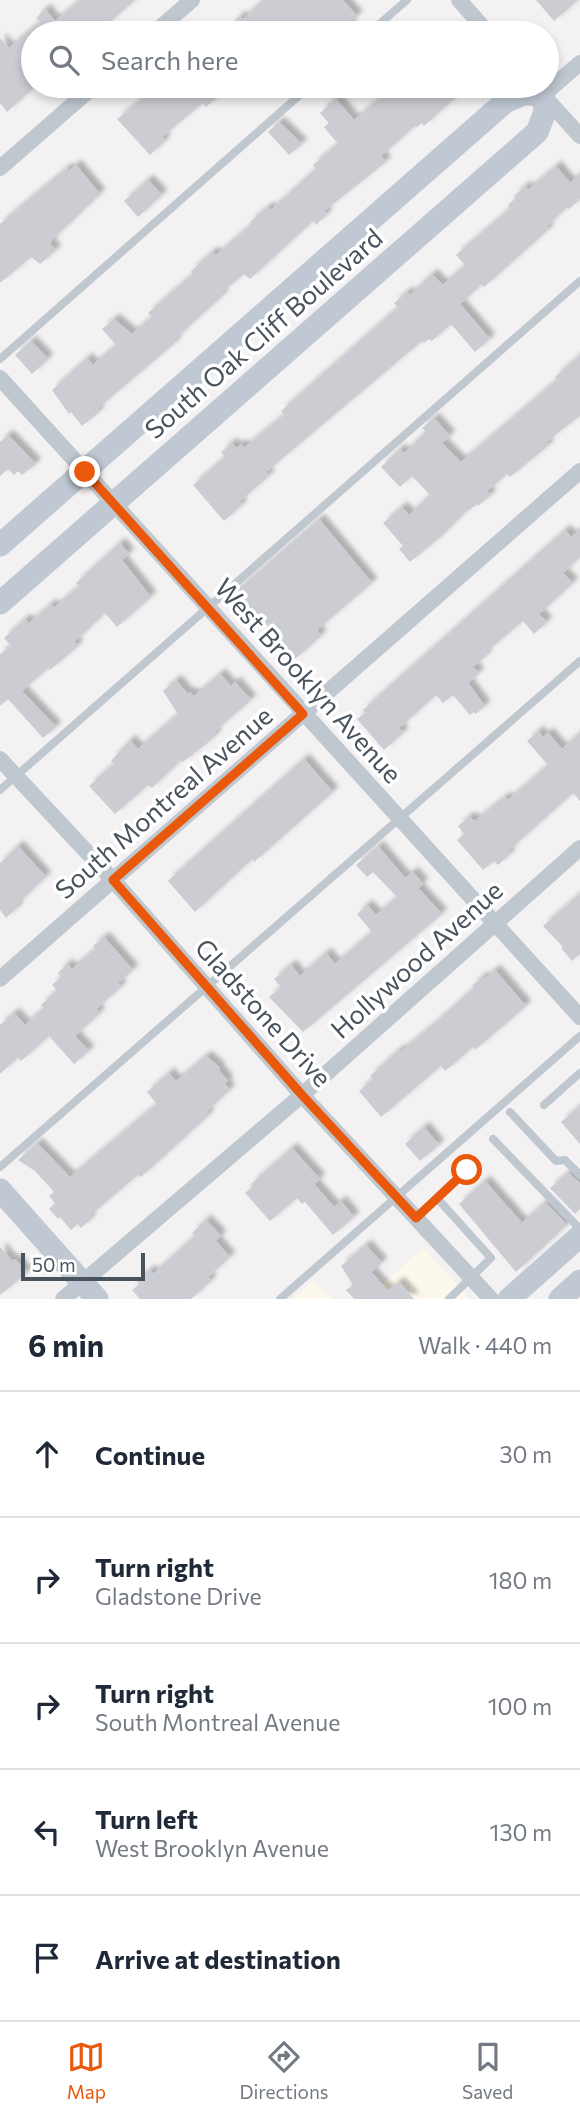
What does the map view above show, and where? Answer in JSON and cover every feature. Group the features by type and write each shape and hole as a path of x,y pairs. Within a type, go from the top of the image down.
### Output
{"street":[{"path":"168,21 192,0"},
{"path":"459,0 477,21"},
{"path":"559,77 580,63"},
{"path":"0,168 80,98"},
{"name":"South Oak Cliff Boulevard","path":"0,545 505,102 514,98"},
{"name":"South Oak Cliff Boulevard","path":"0,603 537,132 545,112 541,98"},
{"path":"546,98 580,136"},
{"name":"West Brooklyn Avenue","path":"0,378 580,1017"},
{"name":"South Montreal Avenue","path":"0,979 580,471"},
{"name":"Gladstone Drive","path":"0,760 113,880 302,1095 491,1299"},
{"name":"Hollywood Avenue","path":"63,1299 89,1291 302,1095 580,848"},
{"path":"0,1190 89,1291"},
{"path":"509,1299 580,1237"},
{"path":"561,1299 580,1281"}],"lane":[{"path":"383,21 407,0"},
{"path":"0,359 296,98"},
{"path":"0,790 580,281"},
{"path":"0,1167 208,988 580,660"},
{"path":"280,1299 580,1036"},
{"path":"544,1105 580,1073"},
{"path":"510,1112 556,1161 565,1160 580,1175"},
{"path":"493,1139 580,1229"},
{"path":"416,1218 467,1170"},
{"path":"438,1198 491,1258 449,1299"}],"shaded area":[{"path":"423,1248 470,1299 366,1299"},
{"path":"314,1280 332,1299 293,1299"}],"building":[{"path":"80,0 135,0 111,21 55,21"},
{"path":"263,0 343,0 357,16 352,21 235,21 240,16 243,19"},
{"path":"536,0 578,0 554,21"},
{"path":"45,9 55,21 39,21 36,18"},
{"path":"0,38 9,48 21,38 22,98 7,112 0,103"},
{"path":"145,98 216,98 206,107 203,103 162,137 165,141 150,155 117,119"},
{"path":"381,98 455,98 424,126 422,123 415,126 381,156 386,162 324,211 327,214 316,225 313,221 250,279 244,274 221,293 223,295 174,340 176,342 97,409 99,412 82,426 71,412 69,414 52,390 87,358 93,365 116,345 102,329 114,319 132,334 152,317 148,313 193,274 191,271 212,252 216,255 252,224 250,222 268,207 271,210 316,169 313,165 338,144 324,127 329,123 320,113 336,99 354,120"},
{"path":"279,122 302,144 289,155 268,132"},
{"path":"76,165 100,194 52,240 50,244 56,250 40,264 31,257 0,283 0,224 67,168 69,171"},
{"path":"556,166 570,183 580,174 580,199 569,209 567,207 546,227 549,229 484,287 482,284 460,304 490,339 475,352 451,324 432,341 422,341 266,472 269,476 239,502 242,505 224,521 193,485 225,457 221,452 232,443 237,448 241,444 244,448 284,415 281,411 395,310 398,307 394,303 407,292 410,295 432,274 443,285 465,265 456,255 510,209 508,205 525,186 528,190"},
{"path":"148,180 162,195 138,217 124,201"},
{"path":"31,341 48,359 32,374 15,355"},
{"path":"580,355 580,416 546,442 549,445 510,477 507,474 487,491 491,495 478,506 477,504 468,509 410,562 399,549 403,546 383,523 402,507 409,515 430,495 412,476 400,487 381,467 400,449 404,453 426,432 422,428 434,418 450,436 442,443 461,462 557,380 555,377"},
{"path":"8,435 36,464 22,475 18,471 14,475 8,469 0,476 0,442"},
{"path":"319,519 372,583 317,630 321,636 295,659 255,612 248,618 232,595"},
{"path":"565,530 571,537 580,530 580,557 563,573 573,583 539,614 547,622 534,634 523,621 485,653 487,655 473,667 479,673 468,683 485,706 476,714 474,712 470,715 453,695 443,703 436,695 399,728 403,733 384,750 357,719 365,713 363,710"},
{"path":"120,543 129,554 122,560 151,597 117,627 105,613 74,642 78,646 22,691 56,727 43,738 8,699 0,706 0,654 11,646 4,638 25,619 29,623 51,604 54,608 79,586 76,583"},
{"path":"220,674 231,686 235,682 251,700 214,732 216,735 206,744 183,762 181,760 152,788 148,785 115,814 89,786 114,764 111,761 130,740 138,749 178,714 163,691 176,680 188,694 190,692 194,696"},
{"path":"538,731 543,737 548,733 562,749 580,733 580,801 573,793 508,851 510,854 498,865 494,861 483,870 457,840 464,834 458,826 469,817 475,821 505,797 508,800 548,765 527,741"},
{"path":"304,759 333,792 254,862 252,859 195,912 168,881"},
{"path":"18,846 46,877 6,918 0,910 0,863"},
{"path":"378,846 405,878 413,872 423,884 418,888 442,914 303,1032 269,997 281,987 274,979 291,965 300,976 326,953 335,964 372,932 357,914 367,905 376,915 397,897 373,872 367,877 356,865"},
{"path":"580,894 580,954 572,961 543,926"},
{"path":"104,937 133,970 118,983 121,987 96,1009 100,1013 75,1036 89,1051 74,1064 49,1036 21,1061 18,1057 0,1074 0,1025 14,1013 25,1025 44,1008 41,1005 57,990 52,985 61,977 58,973 67,964 72,969 95,949 93,946"},
{"path":"495,970 526,1006 475,1050 473,1047 445,1071 441,1066 381,1117 359,1091 373,1079 370,1076 433,1025 474,988 472,986 482,977 484,979"},
{"path":"206,1056 220,1068 218,1069 228,1081 225,1084 230,1090 206,1112 209,1115 141,1177 138,1175 88,1217 91,1219 81,1228 78,1224 71,1230 49,1209 55,1203 49,1196 54,1192 35,1171 18,1160 37,1143 70,1177 157,1104 147,1092 169,1073 176,1081"},
{"path":"580,1106 580,1144 561,1122"},
{"path":"424,1127 439,1145 420,1161 405,1144"},
{"path":"292,1148 320,1179 314,1184 334,1207 341,1201 354,1217 333,1235 305,1202 302,1204 297,1198 270,1221 245,1193 253,1186 251,1184"},
{"path":"568,1173 580,1183 580,1209 575,1214 550,1188"},
{"path":"485,1181 522,1223 545,1202 567,1225 516,1272 459,1204"},
{"path":"206,1220 221,1236 216,1241 230,1257 208,1277 211,1281 191,1299 140,1299 132,1290 140,1284 137,1281 150,1270 153,1274 195,1236 192,1233"},
{"path":"366,1245 382,1263 371,1272 388,1291 399,1282 414,1299 354,1299 346,1290 353,1285 341,1266"},
{"path":"0,1247 27,1273 0,1295"}],"route":[{"path":"85,472 303,714 113,880 302,1095 416,1218 467,1170"}]}
